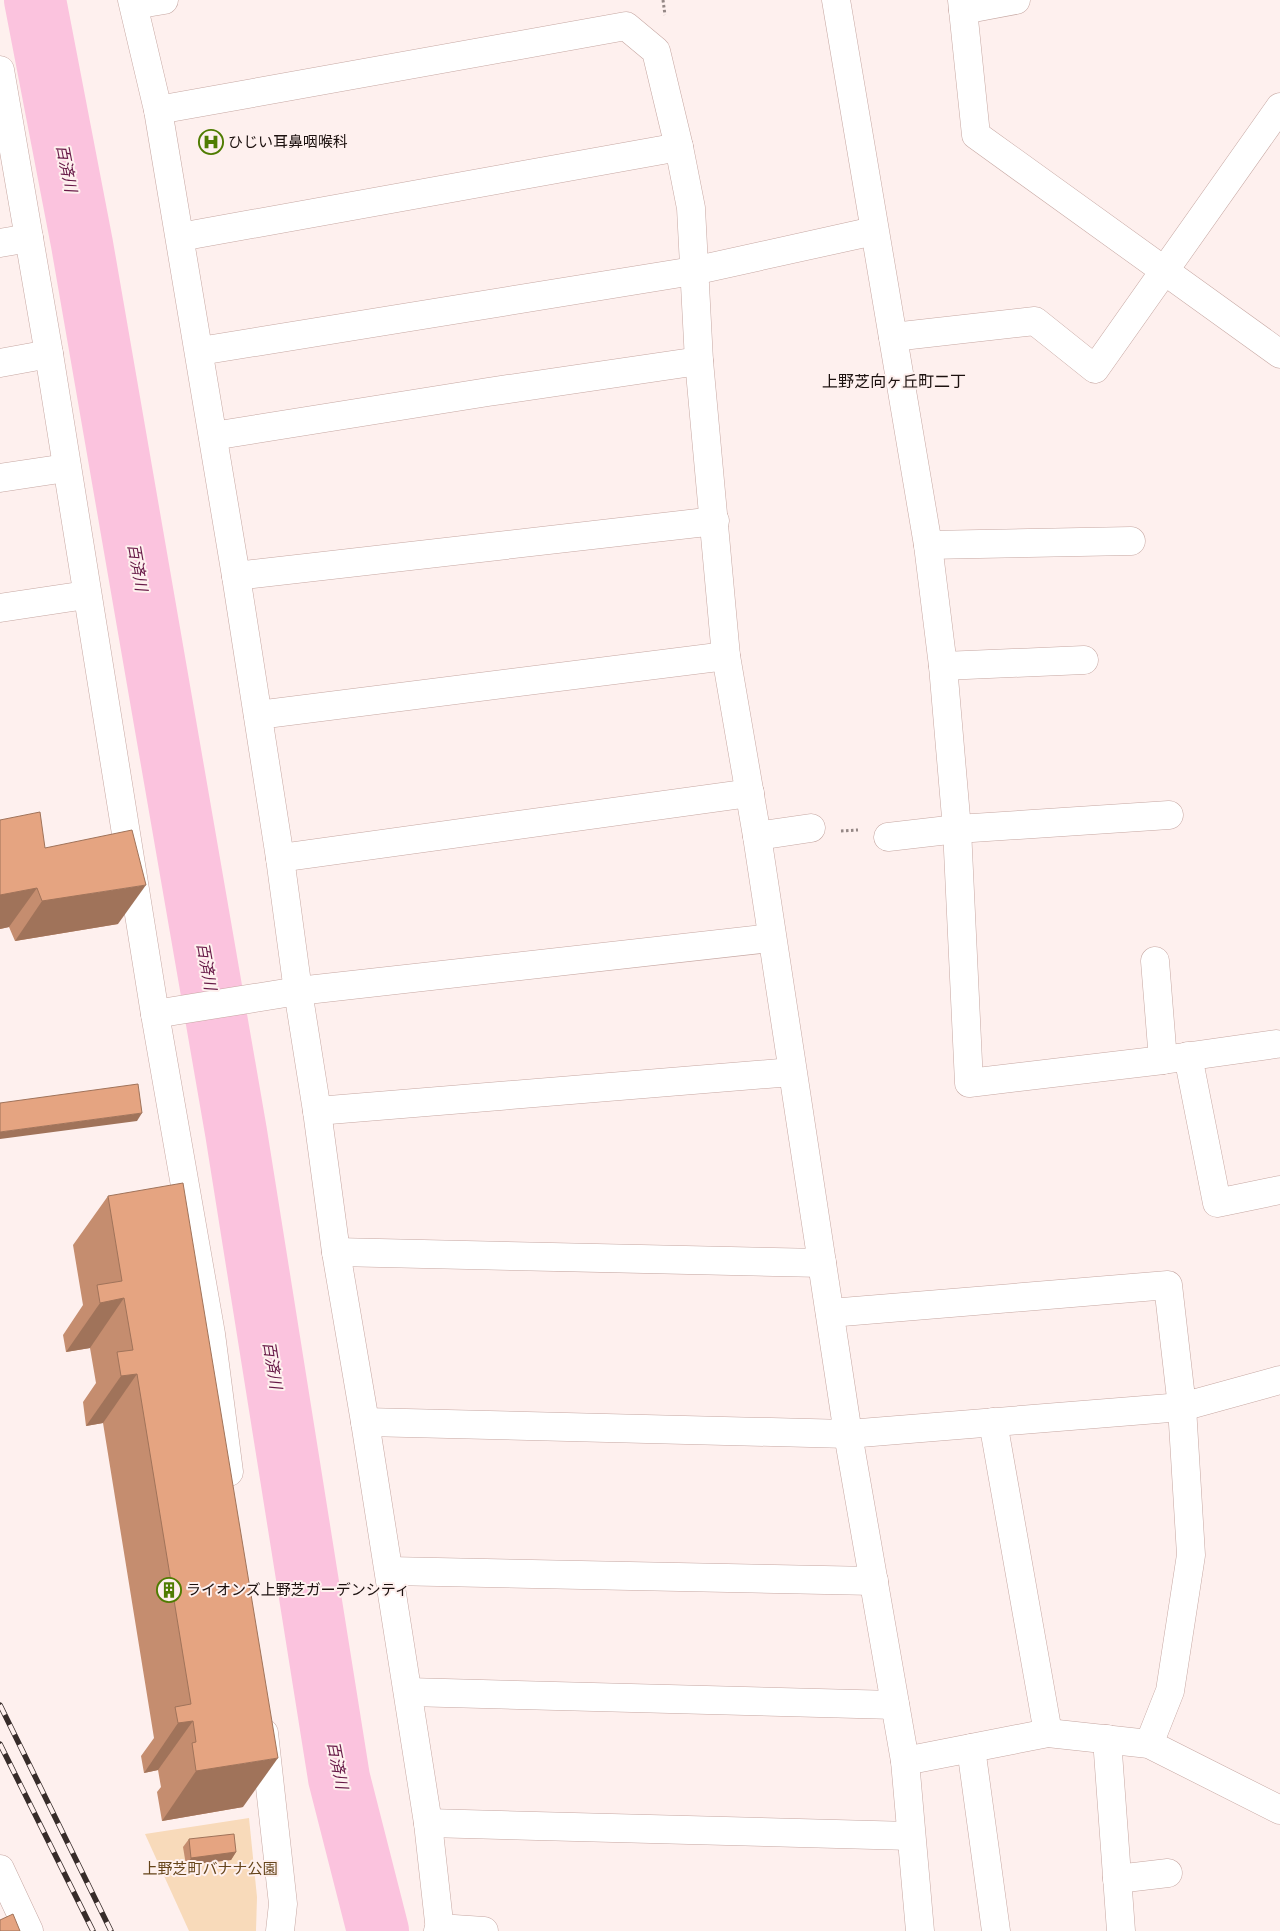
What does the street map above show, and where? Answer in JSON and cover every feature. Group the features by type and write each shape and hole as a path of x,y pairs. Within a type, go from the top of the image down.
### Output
{"street":[{"path":"164,0 133,2 158,110 200,351 236,576 280,858 288,992 318,1110 336,1252 366,1422 428,1823 439,1930 484,1931"},
{"path":"836,0 928,545 943,666 957,829 969,1083 1276,1044"},
{"path":"1016,0 962,5 976,135 1280,354"},
{"path":"158,110 626,26 656,51 692,208 693,271 699,361 726,656 750,792 848,1434 905,1760 920,1931"},
{"path":"0,70 2,99 29,238 86,595 162,1013 211,1334 232,1492"},
{"path":"893,337 1035,321 1095,369 1280,107"},
{"path":"180,238 679,147"},
{"path":"200,351 693,271 874,231"},
{"path":"0,243 29,238"},
{"path":"0,363 48,354"},
{"path":"213,436 488,392 699,361"},
{"path":"0,478 66,468"},
{"path":"236,576 715,521"},
{"path":"928,545 1131,541"},
{"path":"0,608 86,595"},
{"path":"258,715 726,656"},
{"path":"943,666 1084,660"},
{"path":"280,858 750,792"},
{"path":"888,837 957,829 1169,815"},
{"path":"756,836 811,828"},
{"path":"162,1013 288,992 772,938"},
{"path":"1155,961 1176,1058 1217,1203 1280,1190"},
{"path":"318,1110 792,1072"},
{"path":"336,1252 822,1263"},
{"path":"830,1313 1168,1285 1182,1407 1191,1555 1170,1692 1149,1744"},
{"path":"366,1422 848,1434 1182,1407 1280,1380"},
{"path":"994,1422 1048,1732"},
{"path":"389,1571 874,1582"},
{"path":"408,1692 895,1705"},
{"path":"261,1710 283,1904 280,1931"},
{"path":"905,1760 1048,1732 1149,1744 1280,1810"},
{"path":"1106,1739 1121,1931"},
{"path":"971,1748 996,1931"},
{"path":"428,1823 911,1836"},
{"path":"0,1869 29,1931"},
{"path":"1117,1879 1168,1873"}],"path":[{"path":"663,0 665,16"},
{"path":"811,828 825,832 877,830 888,837"}],"green space":[{"name":"上野芝町バナナ公園","path":"249,1818 257,1897 256,1931 189,1931 145,1834"}],"building":[{"path":"40,812 45,848 132,830 146,885 42,901 37,888 0,895 0,820"},
{"path":"138,1084 142,1113 0,1132 0,1103"},
{"path":"183,1183 278,1758 196,1771 192,1743 196,1742 193,1721 178,1723 175,1707 191,1704 137,1374 121,1376 117,1352 133,1350 124,1298 100,1303 97,1285 122,1281 108,1196"},
{"path":"234,1834 236,1852 191,1858 189,1839"},
{"path":"13,1914 20,1931 0,1931 0,1920"}],"waterway":[{"name":"百済川","path":"35,0 82,244 236,1132 339,1778 378,1931"}],"railway":[{"path":"0,1705 111,1931"},
{"path":"0,1744 93,1931"}],"place":[{"name":"ひじい耳鼻咽喉科","path":"211,142"},
{"name":"ライオンズ上野芝ガーデンシティ","path":"169,1590"}],"district":[{"name":"上野芝向ヶ丘町二丁","path":"894,381"}]}
